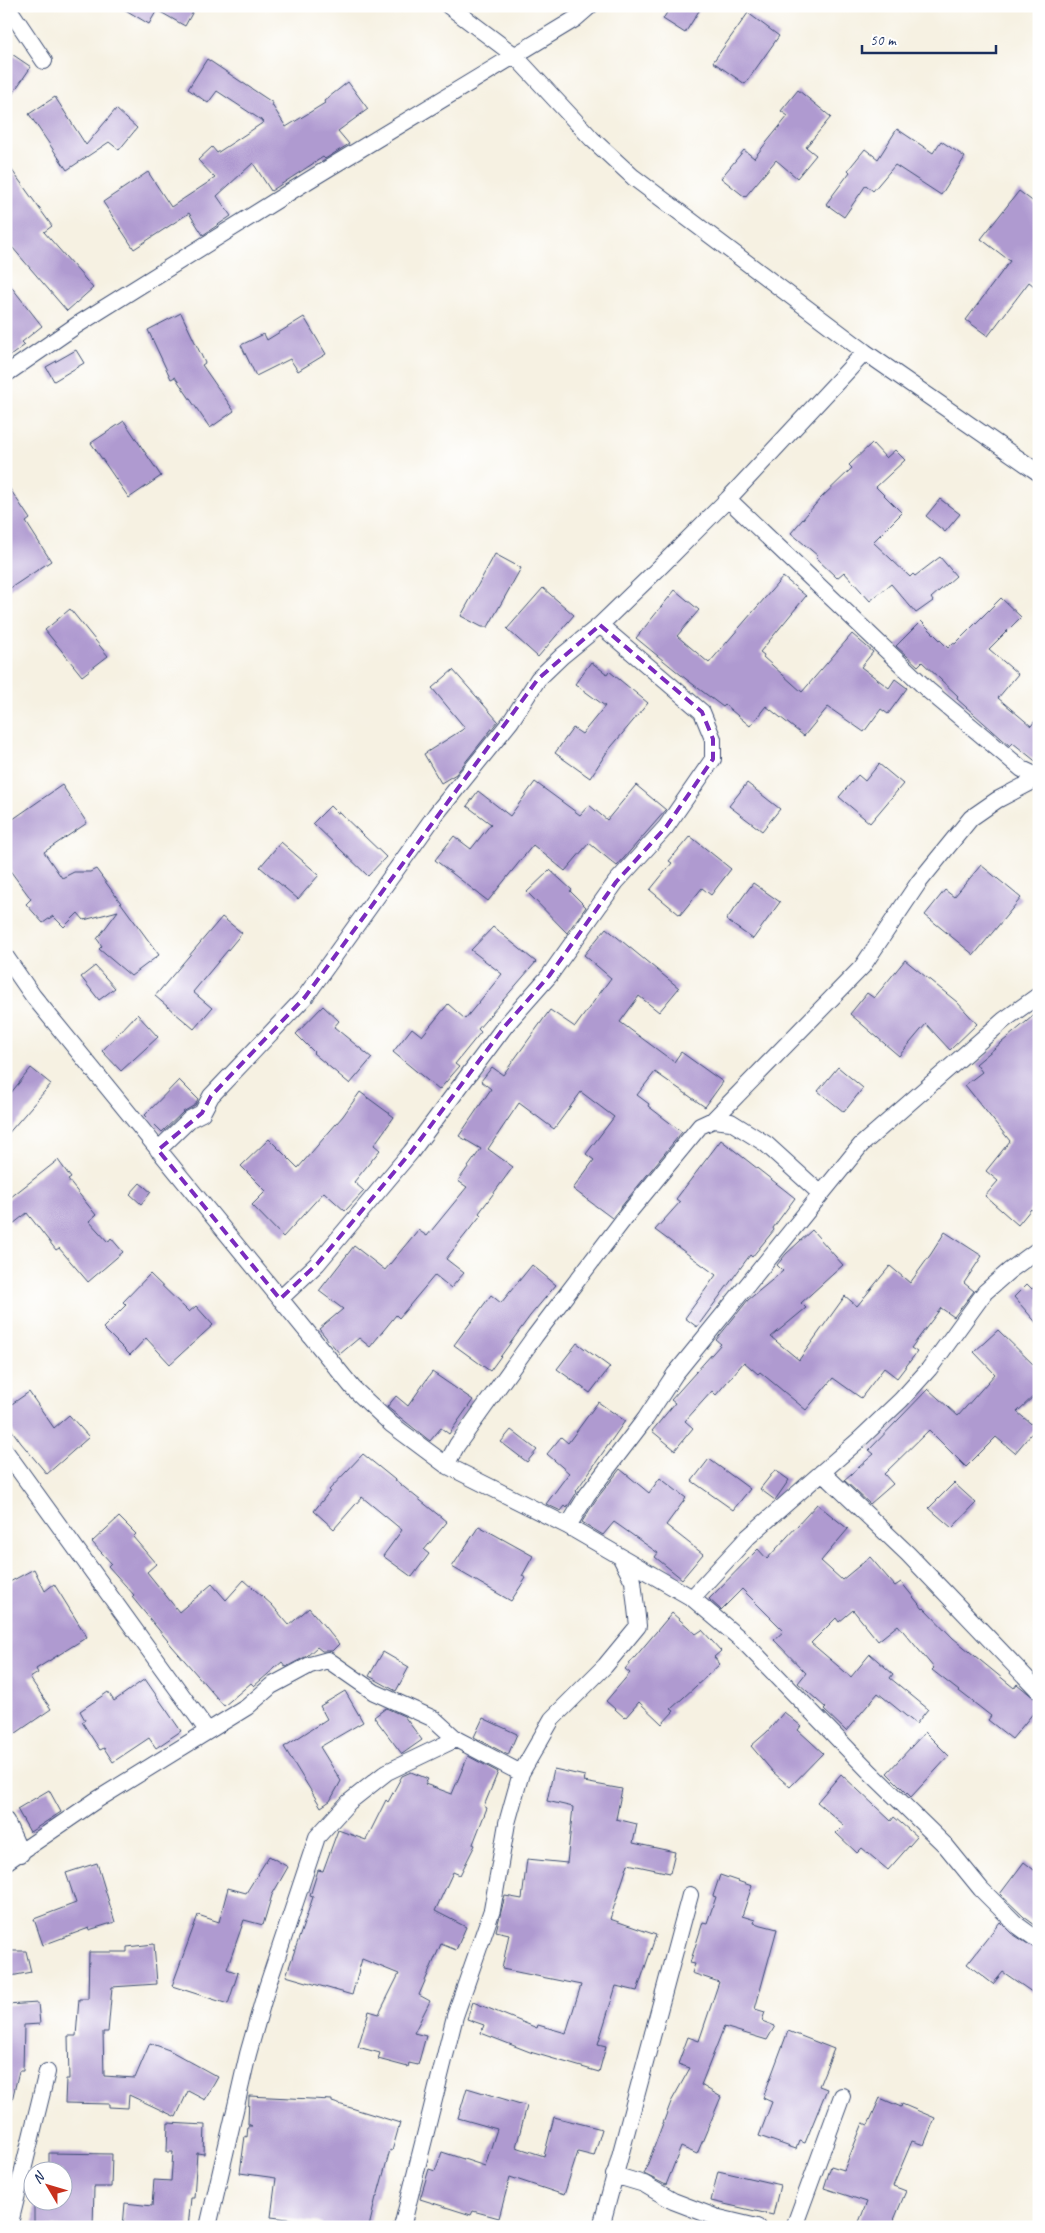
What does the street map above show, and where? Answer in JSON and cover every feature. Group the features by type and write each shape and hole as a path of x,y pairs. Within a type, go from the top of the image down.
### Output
{"street":[{"path":"7,6 44,61"},
{"path":"449,6 514,55 592,139 633,177 865,352 1039,473"},
{"path":"6,374 77,324 575,19 590,6"},
{"path":"158,1150 190,1119 202,1113 211,1096 305,996 436,814 511,721 538,679 562,656 600,625 728,499 865,352"},
{"path":"728,499 929,692 1022,769 1039,777"},
{"path":"280,1299 316,1264 411,1152 505,1026 549,976 616,882 666,827 713,759 713,739 702,712 600,625"},
{"path":"446,1465 457,1445 524,1352 630,1211 691,1136 700,1126 713,1120 862,967 919,882 971,818 997,800 1039,777"},
{"path":"6,957 33,996 353,1388 391,1424 446,1465 568,1526 692,1598 744,1642 946,1846 981,1889 1017,1925 1039,1941"},
{"path":"568,1526 587,1495 640,1426 675,1374 861,1145 1004,1020 1039,996"},
{"path":"713,1120 731,1122 766,1144 821,1194"},
{"path":"692,1598 748,1537 860,1439 929,1369 985,1292 1039,1249"},
{"path":"6,1452 207,1730"},
{"path":"822,1472 908,1554 1039,1691"},
{"path":"402,2227 455,2016 492,1910 506,1823 521,1773 552,1719 605,1666 638,1626 632,1582 621,1558"},
{"path":"6,1862 21,1854 95,1801 247,1707 271,1686 310,1665 328,1660 374,1692 434,1718 456,1740 521,1773"},
{"path":"208,2227 237,2098 265,1995 317,1837 350,1802 387,1772 456,1740"},
{"path":"6,1821 21,1854"},
{"path":"601,2227 690,1895"},
{"path":"9,2227 47,2072"},
{"path":"794,2227 842,2096"},
{"path":"614,2175 644,2184 673,2200 714,2217 757,2227"}],"highlighted area":[{"path":"600,625 702,712 713,739 713,759 666,827 616,882 549,976 505,1026 411,1152 317,1264 280,1299 158,1150 202,1113 211,1096 305,997 538,679"}],"building":[{"path":"119,6 196,6 185,26 157,10 149,24"},
{"path":"671,6 702,6 685,33 663,19"},
{"path":"748,13 779,36 745,84 713,62"},
{"path":"6,50 31,67 6,103"},
{"path":"207,59 273,103 272,105 286,127 325,103 324,101 348,82 368,109 338,131 349,144 325,159 323,157 271,191 253,163 217,196 231,216 203,235 189,213 134,249 103,202 148,172 171,207 215,178 198,160 212,147 217,153 264,122 217,91 208,103 188,89"},
{"path":"798,90 831,117 806,147 816,155 797,178 776,160 745,197 721,178 744,150 754,158 788,116 781,111"},
{"path":"55,97 86,145 116,109 137,128 119,150 109,142 67,170 29,114"},
{"path":"897,129 933,153 941,141 965,157 941,195 895,165 873,191 866,185 844,217 826,204 850,172 848,170 865,149 878,159"},
{"path":"6,162 52,226 44,232 93,288 67,311 6,240"},
{"path":"1019,191 1039,206 1039,290 1029,282 988,336 966,320 1010,261 981,239"},
{"path":"6,280 42,326 22,342 25,345 6,359"},
{"path":"181,313 205,363 202,365 234,411 210,428 175,377 171,379 148,330"},
{"path":"304,317 326,354 298,371 290,359 256,376 241,345 264,334 267,340"},
{"path":"76,350 84,363 54,381 46,367"},
{"path":"124,421 161,476 129,498 91,443"},
{"path":"872,443 886,458 895,450 905,460 876,487 902,513 873,542 910,577 913,574 915,576 940,557 956,576 931,598 933,601 916,613 891,584 870,601 844,572 837,578 816,558 818,556 791,533 820,499 852,468 849,465"},
{"path":"6,483 30,519 26,522 51,561 6,591"},
{"path":"940,499 960,514 945,532 926,516"},
{"path":"495,554 521,568 488,627 482,627 461,616"},
{"path":"783,577 806,596 760,652 764,655 763,657 802,692 852,634 873,652 861,667 889,688 895,679 907,688 888,714 881,709 864,732 828,707 804,736 766,706 750,726 725,705 723,707 686,679 636,638 675,590 699,610 677,636 709,663"},
{"path":"543,588 574,615 538,657 507,629"},
{"path":"1001,598 1021,617 989,649 1018,674 998,698 1031,726 1039,716 1039,764 1013,743 1010,746 957,699 958,696 922,662 918,666 896,646 921,621 948,648 953,643 955,644"},
{"path":"70,609 108,656 82,676 45,630"},
{"path":"591,662 607,674 609,671 648,703 607,752 590,778 555,753 573,728 582,734 605,706 575,684"},
{"path":"453,670 498,721 456,774 441,783 424,754 465,728 432,688"},
{"path":"879,764 903,784 870,823 839,797 858,775 865,781"},
{"path":"535,782 580,815 589,805 607,820 636,785 666,810 617,866 589,843 565,871 533,845 488,901 435,860 454,836 471,849 491,824 467,806 478,791 510,816"},
{"path":"747,783 780,809 762,831 729,806"},
{"path":"62,785 87,823 44,852 62,878 74,872 90,872 96,869 159,955 131,976 99,949 102,946 97,939 118,911 84,920 78,913 64,927 53,916 43,923 26,904 31,899 6,865 6,824"},
{"path":"330,806 337,813 339,812 386,857 368,876 313,823"},
{"path":"690,836 731,869 711,895 702,888 680,915 650,890 672,863 669,861"},
{"path":"281,842 319,875 298,899 260,867"},
{"path":"981,865 1021,898 974,955 925,915 945,890 954,897"},
{"path":"550,870 572,890 570,891 586,907 567,933 527,892"},
{"path":"753,883 780,902 753,939 726,920"},
{"path":"222,917 242,933 193,992 212,1008 194,1029 155,996"},
{"path":"493,927 536,962 478,1029 481,1032 455,1064 459,1067 439,1090 393,1052 412,1028 422,1036 448,1004 465,1019 502,974 471,950"},
{"path":"606,928 679,988 659,1012 639,996 620,1022 674,1062 681,1052 723,1082 705,1107 655,1072 637,1095 649,1104 648,1106 682,1132 612,1218 573,1189 594,1160 586,1154 614,1117 581,1092 554,1129 519,1103 488,1149 513,1167 479,1213 481,1215 446,1259 464,1273 451,1288 435,1275 399,1318 396,1315 370,1347 359,1338 340,1354 319,1329 343,1309 319,1291 354,1246 385,1270 418,1230 427,1236 467,1187 458,1181 481,1149 459,1136 491,1089 481,1081 492,1067 503,1075 550,1010 575,1027 611,978 584,955"},
{"path":"905,960 957,1002 977,1024 950,1050 926,1024 899,1056 850,1014 867,993 874,998"},
{"path":"95,966 115,988 99,1000 81,977"},
{"path":"323,1006 339,1021 334,1027 372,1058 350,1084 313,1053 296,1034"},
{"path":"1039,1011 1039,1216 1031,1209 1018,1225 985,1196 998,1181 986,1171 1010,1141 965,1085 982,1072 976,1064"},
{"path":"137,1014 158,1037 121,1071 102,1051"},
{"path":"838,1067 863,1088 844,1112 818,1091"},
{"path":"31,1068 51,1084 6,1136 6,1099"},
{"path":"179,1080 198,1099 195,1105 183,1112 162,1132 145,1115"},
{"path":"360,1092 394,1117 374,1145 380,1150 354,1182 364,1191 345,1211 324,1192 283,1237 252,1205 266,1191 241,1166 269,1139 298,1168 343,1116"},
{"path":"721,1140 795,1198 773,1228 774,1230 752,1257 750,1255 697,1327 685,1318 716,1275 655,1230 680,1202 676,1199"},
{"path":"58,1160 71,1178 68,1180 96,1215 89,1221 108,1242 111,1238 123,1252 88,1282 59,1248 56,1250 27,1213 13,1224 6,1215 6,1201"},
{"path":"140,1183 151,1192 141,1204 130,1194"},
{"path":"812,1230 843,1265 801,1303 806,1308 771,1337 799,1360 845,1296 857,1306 890,1266 910,1283 945,1232 982,1256 964,1283 974,1291 954,1317 941,1308 911,1348 917,1352 897,1378 884,1368 861,1398 833,1378 806,1410 760,1372 758,1374 744,1362 716,1395 712,1391 685,1421 693,1428 675,1450 652,1431 675,1403 671,1400 721,1344 716,1340 748,1300 783,1271 777,1265 786,1254"},
{"path":"532,1265 556,1285 530,1316 490,1371 454,1345 491,1295 501,1303"},
{"path":"150,1274 189,1312 196,1306 213,1325 170,1364 146,1338 130,1355 103,1328 126,1305 123,1302"},
{"path":"1027,1284 1032,1289 1039,1284 1039,1326 1014,1297"},
{"path":"998,1330 1039,1370 1039,1391 1017,1412 1036,1428 1015,1453 996,1437 966,1467 929,1430 884,1474 893,1484 870,1504 844,1480 874,1454 869,1450 928,1389 958,1416 995,1374 974,1352"},
{"path":"577,1343 610,1367 590,1393 557,1369"},
{"path":"432,1372 473,1400 449,1434 441,1428 430,1441 387,1407 396,1396 408,1406"},
{"path":"29,1392 54,1428 69,1415 89,1437 47,1474 6,1422 6,1408"},
{"path":"598,1402 625,1421 576,1491 567,1508 565,1506 561,1511 546,1504 569,1473 547,1454 561,1437 568,1443"},
{"path":"511,1430 537,1450 527,1462 501,1442"},
{"path":"363,1454 447,1522 424,1550 429,1554 412,1577 383,1556 402,1530 362,1497 334,1529 314,1511 329,1490"},
{"path":"709,1459 750,1489 733,1510 692,1481"},
{"path":"620,1469 649,1493 660,1478 686,1498 666,1525 703,1554 682,1579 655,1557 658,1553 614,1522 603,1535 582,1522 595,1501"},
{"path":"775,1470 789,1480 775,1500 760,1489"},
{"path":"954,1483 976,1503 952,1528 929,1508"},
{"path":"817,1504 848,1529 821,1561 842,1580 870,1557 895,1586 901,1582 923,1609 953,1638 1014,1688 1017,1684 1039,1702 1039,1706 1012,1739 988,1720 991,1716 932,1670 934,1668 898,1625 878,1641 853,1610 839,1622 836,1618 811,1643 851,1677 870,1654 893,1674 890,1678 928,1709 916,1724 878,1693 846,1731 824,1710 826,1708 798,1683 806,1673 774,1640 784,1631 742,1589 721,1610 709,1599 758,1549 767,1559"},
{"path":"119,1517 136,1534 133,1537 156,1564 147,1572 179,1612 212,1584 226,1600 244,1580 272,1605 289,1625 309,1608 339,1644 332,1651 322,1651 317,1647 307,1656 286,1667 282,1662 254,1686 251,1683 224,1706 132,1597 134,1595 108,1566 111,1563 92,1542"},
{"path":"479,1526 533,1556 522,1576 526,1578 511,1601 452,1567"},
{"path":"34,1569 45,1591 54,1584 87,1637 36,1669 38,1673 30,1678 51,1709 6,1740 6,1584"},
{"path":"672,1613 696,1634 702,1630 721,1651 714,1657 720,1664 671,1709 674,1711 662,1724 639,1702 625,1718 606,1701 630,1673 625,1669"},
{"path":"383,1652 409,1667 396,1691 369,1676"},
{"path":"145,1679 181,1731 156,1748 149,1738 113,1762 104,1748 100,1750 82,1722 85,1720 80,1711 108,1692 114,1701"},
{"path":"345,1691 363,1722 320,1747 341,1781 330,1801 321,1807 284,1747 327,1719 320,1706"},
{"path":"386,1708 404,1716 422,1740 402,1754 374,1717"},
{"path":"784,1712 801,1726 798,1730 823,1753 790,1787 773,1772 751,1746 767,1732"},
{"path":"483,1718 517,1734 508,1755 474,1737"},
{"path":"925,1732 949,1756 911,1797 887,1773"},
{"path":"468,1756 498,1772 484,1806 487,1808 473,1844 475,1845 460,1875 453,1872 435,1911 466,1927 456,1950 441,1944 419,1995 430,2001 414,2033 426,2036 418,2065 409,2063 408,2067 378,2059 380,2053 358,2047 369,2011 379,2014 399,1974 362,1959 352,1995 286,1976 313,1897 310,1896 318,1870 323,1871 338,1830 366,1840 386,1800 388,1802 402,1776 411,1772 428,1779 425,1784 452,1794"},
{"path":"554,1769 585,1776 584,1782 622,1789 616,1819 637,1824 633,1843 675,1852 670,1873 628,1864 610,1919 656,1935 637,1991 616,1986 598,2044 606,2046 599,2072 530,2052 481,2033 484,2025 467,2019 473,2002 537,2028 538,2025 566,2033 581,1985 502,1969 509,1934 496,1931 505,1896 522,1899 527,1859 567,1863 573,1807 547,1801"},
{"path":"841,1774 891,1821 894,1817 917,1837 888,1870 862,1848 857,1853 836,1833 844,1825 817,1802"},
{"path":"49,1790 61,1812 30,1832 17,1809"},
{"path":"269,1856 288,1867 272,1895 263,1925 244,1920 227,1969 238,1973 228,2004 172,1986 198,1915 219,1922 228,1888 246,1893"},
{"path":"1024,1862 1039,1874 1039,1928 1024,1917 1000,1894"},
{"path":"97,1863 115,1922 89,1930 89,1928 43,1945 34,1919 76,1903 66,1873"},
{"path":"720,1875 752,1886 742,1916 755,1920 754,1923 777,1929 755,2009 765,2012 762,2021 775,2026 767,2040 724,2027 701,2085 721,2097 697,2154 681,2147 666,2185 644,2174 671,2102 690,2068 678,2064 688,2037 699,2041 719,1982 692,1973 695,1964 690,1963 703,1922 707,1923 716,1897 713,1896"},
{"path":"1000,1922 1011,1933 1039,1951 1039,1997 1003,1972 993,1984 967,1964"},
{"path":"154,1944 157,1984 112,1987 108,2032 103,2032 104,2076 135,2078 150,2043 169,2050 218,2077 205,2100 188,2091 176,2117 129,2095 128,2108 109,2107 109,2104 65,2103 66,2079 69,2079 68,2036 76,2036 79,1999 88,1999 89,1952 127,1952 127,1947"},
{"path":"6,1951 26,1951 31,1972 6,1977"},
{"path":"38,2003 40,2024 24,2025 23,2071 19,2071 12,2100 6,2099 6,2005"},
{"path":"788,2031 834,2049 819,2086 827,2089 805,2143 799,2141 796,2149 759,2136 772,2102 763,2098"},
{"path":"467,2088 527,2106 516,2147 544,2156 554,2117 602,2129 594,2156 578,2152 564,2195 510,2177 499,2218 473,2211 471,2215 420,2199 429,2169 435,2171 442,2152 485,2166 497,2129 458,2118"},
{"path":"249,2096 332,2100 332,2102 400,2123 392,2151 390,2150 369,2227 321,2227 322,2223 271,2217 276,2178 240,2173 245,2136 247,2137 248,2126 252,2126 248,2124"},
{"path":"880,2098 901,2107 902,2104 935,2118 924,2145 912,2141 893,2186 906,2191 891,2227 857,2227 867,2202 824,2188 831,2166 844,2170 863,2123 868,2125"},
{"path":"168,2123 205,2125 204,2154 197,2153 194,2198 191,2198 188,2227 123,2227 125,2203 152,2206 154,2180 171,2181 173,2152 167,2152"},
{"path":"49,2153 112,2154 111,2187 94,2187 93,2227 34,2227 34,2210 72,2210 72,2160 49,2160"},
{"path":"718,2171 780,2185 773,2215 711,2201"}]}
